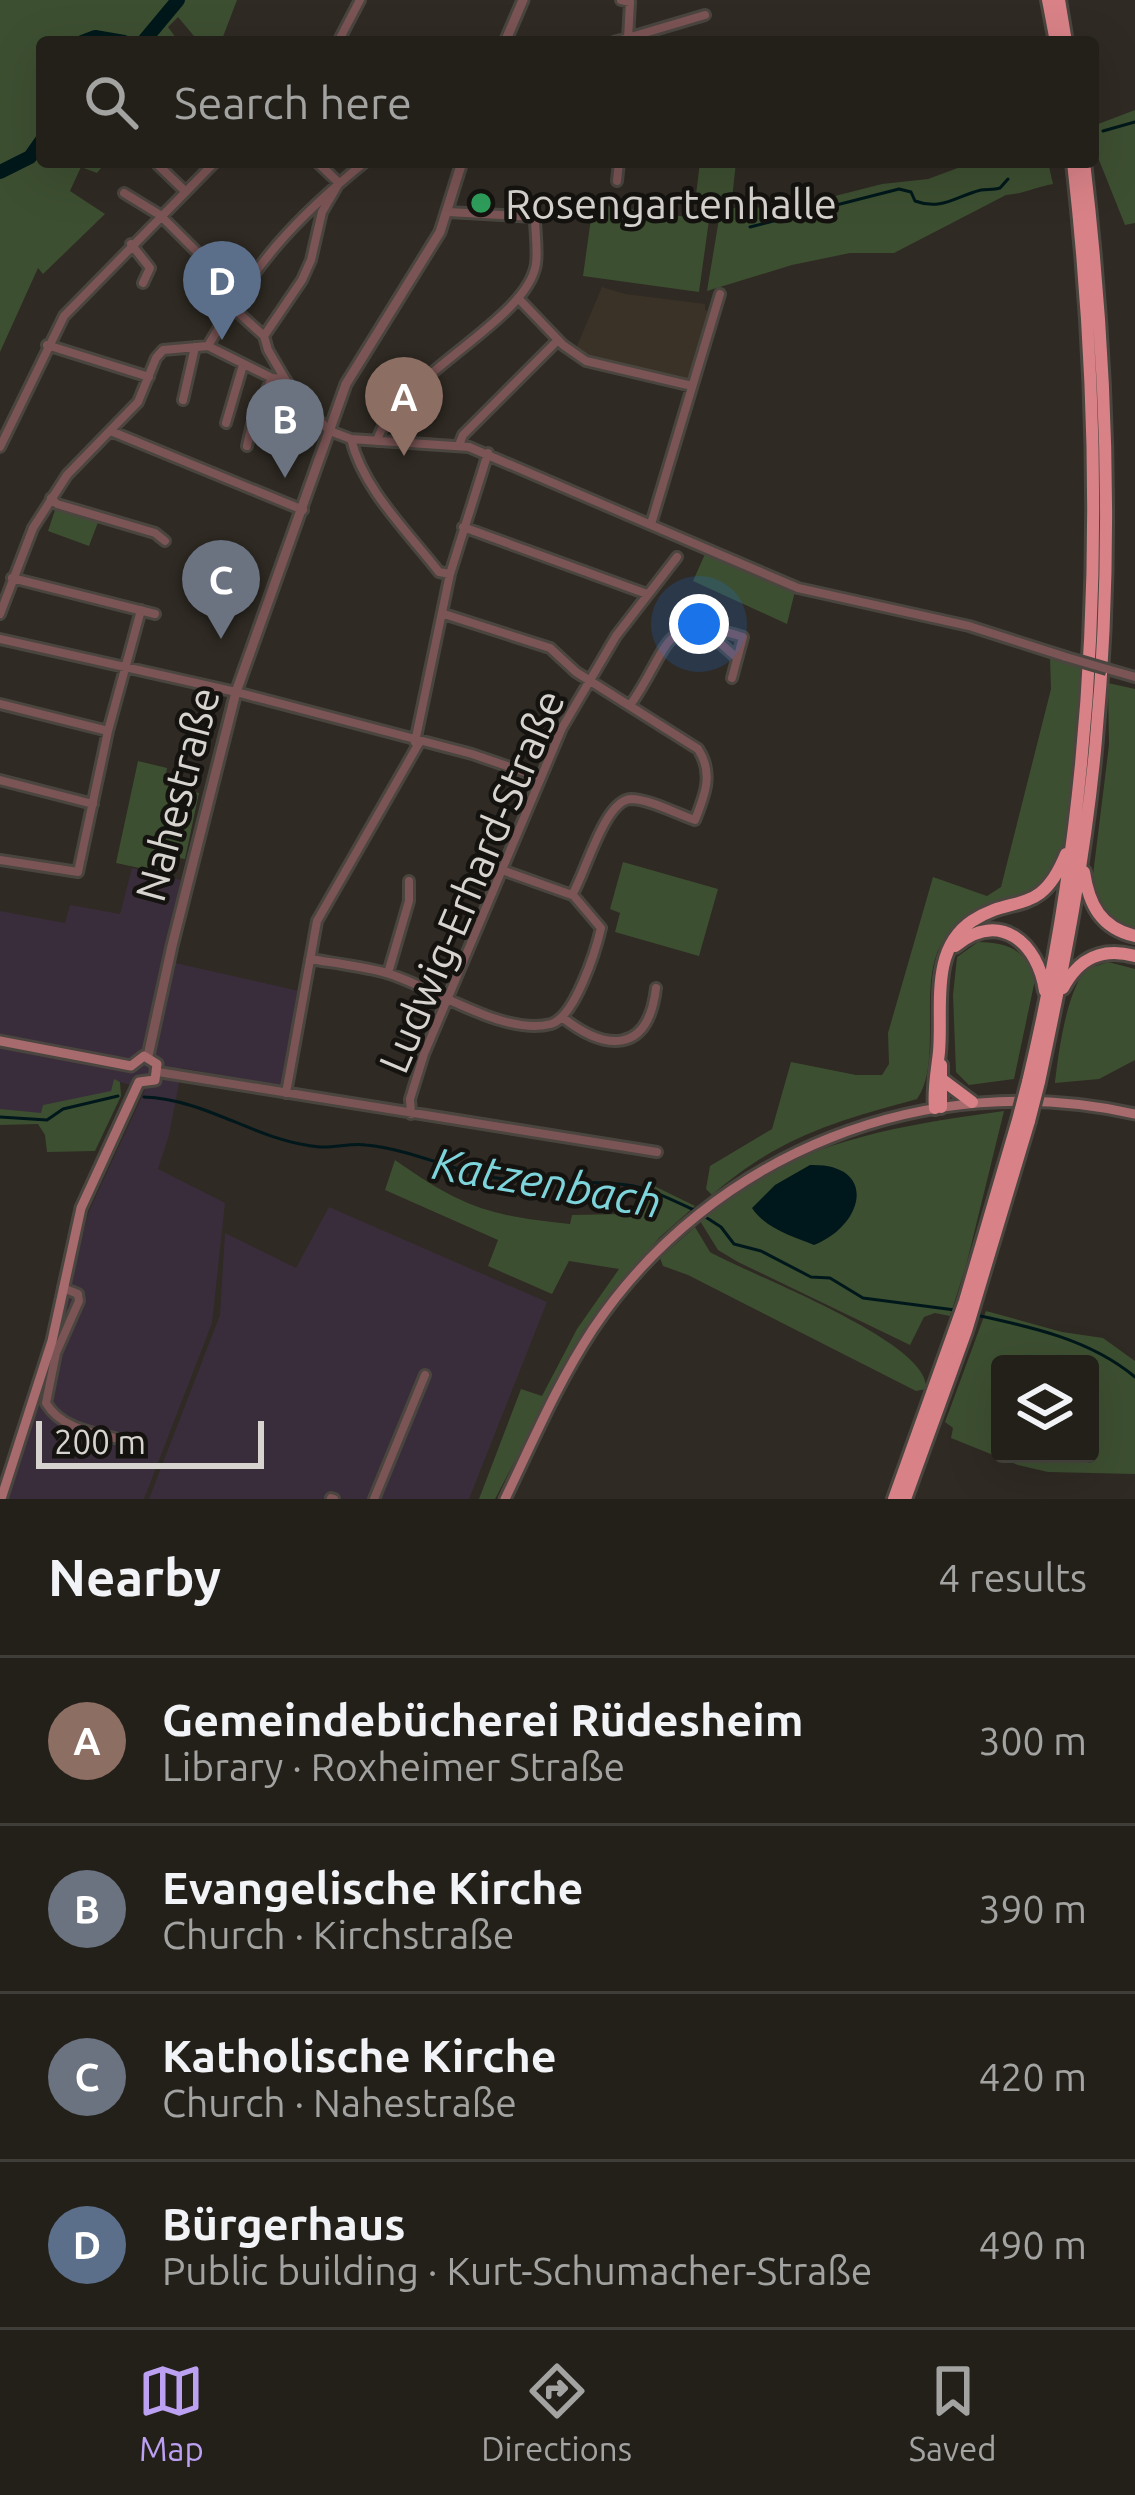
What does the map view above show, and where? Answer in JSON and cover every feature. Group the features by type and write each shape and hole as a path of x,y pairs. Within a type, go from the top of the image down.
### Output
{"highway":[{"path":"1048,0 1055,36"},
{"path":"1059,0 1065,36"},
{"path":"1052,1000 1088,700 1096,528 1091,348 1074,168"},
{"path":"904,1499 1024,1121 1082,857 1098,721 1107,530 1102,347 1085,168"},
{"path":"938,1107 944,962 953,940 969,923 1023,903 1048,885 1075,830"},
{"path":"1082,857 1087,893 1096,911 1117,930 1135,935"},
{"path":"944,962 952,949 971,936 1009,934 1037,958 1052,1000"},
{"path":"1052,1000 1073,971 1091,957 1110,952 1135,956"},
{"path":"938,1107 944,1080 939,1052"},
{"path":"944,1080 972,1102"},
{"path":"894,1499 961,1330"}],"main road":[{"path":"0,1041 131,1066"},
{"path":"148,1056 158,1064 158,1072 151,1082 139,1082 131,1066 148,1056"},
{"path":"1,1499 52,1341 81,1208 139,1082"},
{"path":"505,1499 547,1410 593,1329 634,1275 726,1192 824,1138 938,1107 972,1102 1076,1103 1135,1114"}],"street":[{"path":"343,36 360,0"},
{"path":"508,36 523,0"},
{"path":"622,0 629,2 623,36"},
{"path":"638,36 705,15"},
{"path":"161,168 185,191"},
{"path":"0,447 46,345 80,295 209,168"},
{"path":"324,168 339,182"},
{"path":"208,346 237,292 280,238 357,168"},
{"name":"Nahestraße","path":"148,1056 236,692 346,384 440,232 460,168"},
{"path":"616,181 619,168"},
{"path":"264,336 311,260 322,212 339,182"},
{"path":"124,193 160,215 237,292"},
{"path":"376,441 388,413 518,298 536,267 535,217 448,212"},
{"path":"131,244 150,268 143,283"},
{"path":"650,524 720,294"},
{"path":"518,298 558,340 586,361 693,386"},
{"path":"231,306 264,336 301,403 330,431 352,440 459,445 488,453 798,588 969,626 1135,677"},
{"path":"459,445 463,435 558,340"},
{"path":"46,345 149,376"},
{"path":"0,614 33,528 51,498 138,402 164,350 208,346 272,378 285,379"},
{"path":"183,400 194,347"},
{"path":"226,423 243,365"},
{"path":"248,446 272,378"},
{"path":"283,451 301,403"},
{"path":"113,432 303,510"},
{"path":"352,440 361,466 385,502 439,572 450,574"},
{"path":"286,1093 317,921 417,742 450,574 488,453"},
{"path":"51,498 57,504 155,533 165,541"},
{"path":"462,527 647,594"},
{"name":"Ludwig-Erhard-Straße","path":"411,1114 410,1099 424,1054 539,776 589,680 677,556"},
{"path":"12,578 155,614"},
{"path":"0,860 78,872 122,672 141,610"},
{"path":"444,614 550,648 589,680 698,749 708,764 706,794 695,820 633,799 621,802 607,818 572,895"},
{"path":"631,704 669,640 686,629 708,626 743,638 732,678"},
{"path":"702,627 737,658"},
{"path":"0,639 236,692 539,776"},
{"path":"0,704 108,731"},
{"path":"0,780 93,804"},
{"path":"310,959 388,974 488,1016 551,1024 562,1017 594,958 601,928 572,895 502,870"},
{"path":"388,974 409,901 409,881"},
{"path":"562,1017 587,1037 608,1044 625,1041 641,1028 654,1004 656,988"},
{"path":"158,1072 657,1152"},
{"path":"63,1288 78,1294 79,1301 56,1353 46,1403 58,1418 81,1430 115,1438"},
{"path":"374,1499 425,1375"}],"shaded area":[{"path":"602,287 705,304 705,310 712,312 689,380 625,370 575,351"},
{"path":"132,868 181,880 162,960 299,991 282,1087 182,1068 158,1169 225,1203 212,1323 144,1499 6,1499 45,1379 89,1211 145,1090 114,1080 111,1092 43,1105 42,1113 0,1109 0,911 65,923 70,905 120,914"},
{"path":"329,1207 547,1302 469,1499 149,1499 220,1315 225,1233 296,1268"}],"green space":[{"path":"0,0 237,0 223,36 194,36 178,17 168,27 175,36 36,36 36,168 81,168 70,191 105,214 43,274 38,268 0,352"},
{"path":"1135,110 1135,223 1125,225 1099,160 1099,124"},
{"path":"699,168 735,168 731,208 792,207 882,184 928,179 958,168 1049,168 1053,184 1006,195 894,253 850,253 707,291 721,207 695,203"},
{"path":"593,204 709,220 699,292 583,276"},
{"path":"57,504 100,517 89,546 48,531"},
{"path":"705,554 795,591 787,624 693,581"},
{"path":"1050,657 1086,669 1074,780 1057,862 1035,891 974,915 947,935 933,970 928,1068 917,1099 784,1145 712,1195 706,1189 710,1166 772,1129 791,1062 856,1075 882,1075 889,1064 888,1033 933,877 987,896 1001,887 1051,689"},
{"path":"1108,683 1135,689 1135,928 1108,917 1092,883 1109,745"},
{"path":"138,761 167,768 164,785 199,793 185,859 167,856 163,873 116,863"},
{"path":"623,862 718,889 699,956 615,932 620,913 610,909"},
{"path":"978,942 1013,949 1036,975 1014,1079 969,1085 956,1072 953,995 957,957"},
{"path":"1108,962 1135,969 1135,1060 1099,1079 1055,1083 1075,989 1089,968"},
{"path":"114,1079 120,1082 121,1096 95,1151 47,1152 38,1124 0,1125 0,1109 41,1113 43,1105 111,1091"},
{"path":"1004,1111 950,1316 924,1317 910,1345 738,1262 718,1250 700,1221 768,1173 843,1142"},
{"path":"395,1160 458,1199 518,1217 570,1224 572,1215 623,1214 647,1199 650,1184 695,1206 659,1238 584,1329 495,1499 479,1499 521,1389 542,1396 577,1329 619,1269 569,1261 552,1294 488,1266 498,1240 385,1190"},
{"path":"695,1227 710,1252 835,1312 900,1351 920,1371 926,1389 916,1391 663,1266 660,1258"},
{"path":"986,1311 1103,1338 1135,1361 1135,1474 1048,1472 1013,1463 1099,1463 1099,1355 991,1355 991,1454 951,1438 953,1428 945,1422"}],"water":[{"path":"810,1165 846,1174 855,1184 857,1197 844,1224 814,1245 772,1227 752,1208 775,1185"}],"waterway":[{"path":"148,36 178,0"},
{"path":"1103,131 1135,122"},
{"path":"0,172 30,157 36,148"},
{"path":"750,227 899,189 911,192 915,201 941,203 1000,188 1008,179"},
{"name":"Katzenbach","path":"0,1117 47,1120 63,1109 118,1096"},
{"name":"Katzenbach","path":"144,1097 189,1105 297,1143 381,1147 499,1178 627,1185 696,1211"},
{"name":"Katzenbach","path":"704,1216 734,1244 761,1251 811,1277 830,1278 863,1298 955,1310"},
{"name":"Katzenbach","path":"976,1315 1080,1344 1135,1377"}],"place":[{"name":"Rosengartenhalle","path":"481,203"},
{"name":"Bürgerhaus","path":"222,340"},
{"name":"Gemeindebücherei Rüdesheim","path":"404,456"},
{"name":"Evangelische Kirche","path":"285,478"},
{"name":"Katholische Kirche","path":"221,639"}]}
